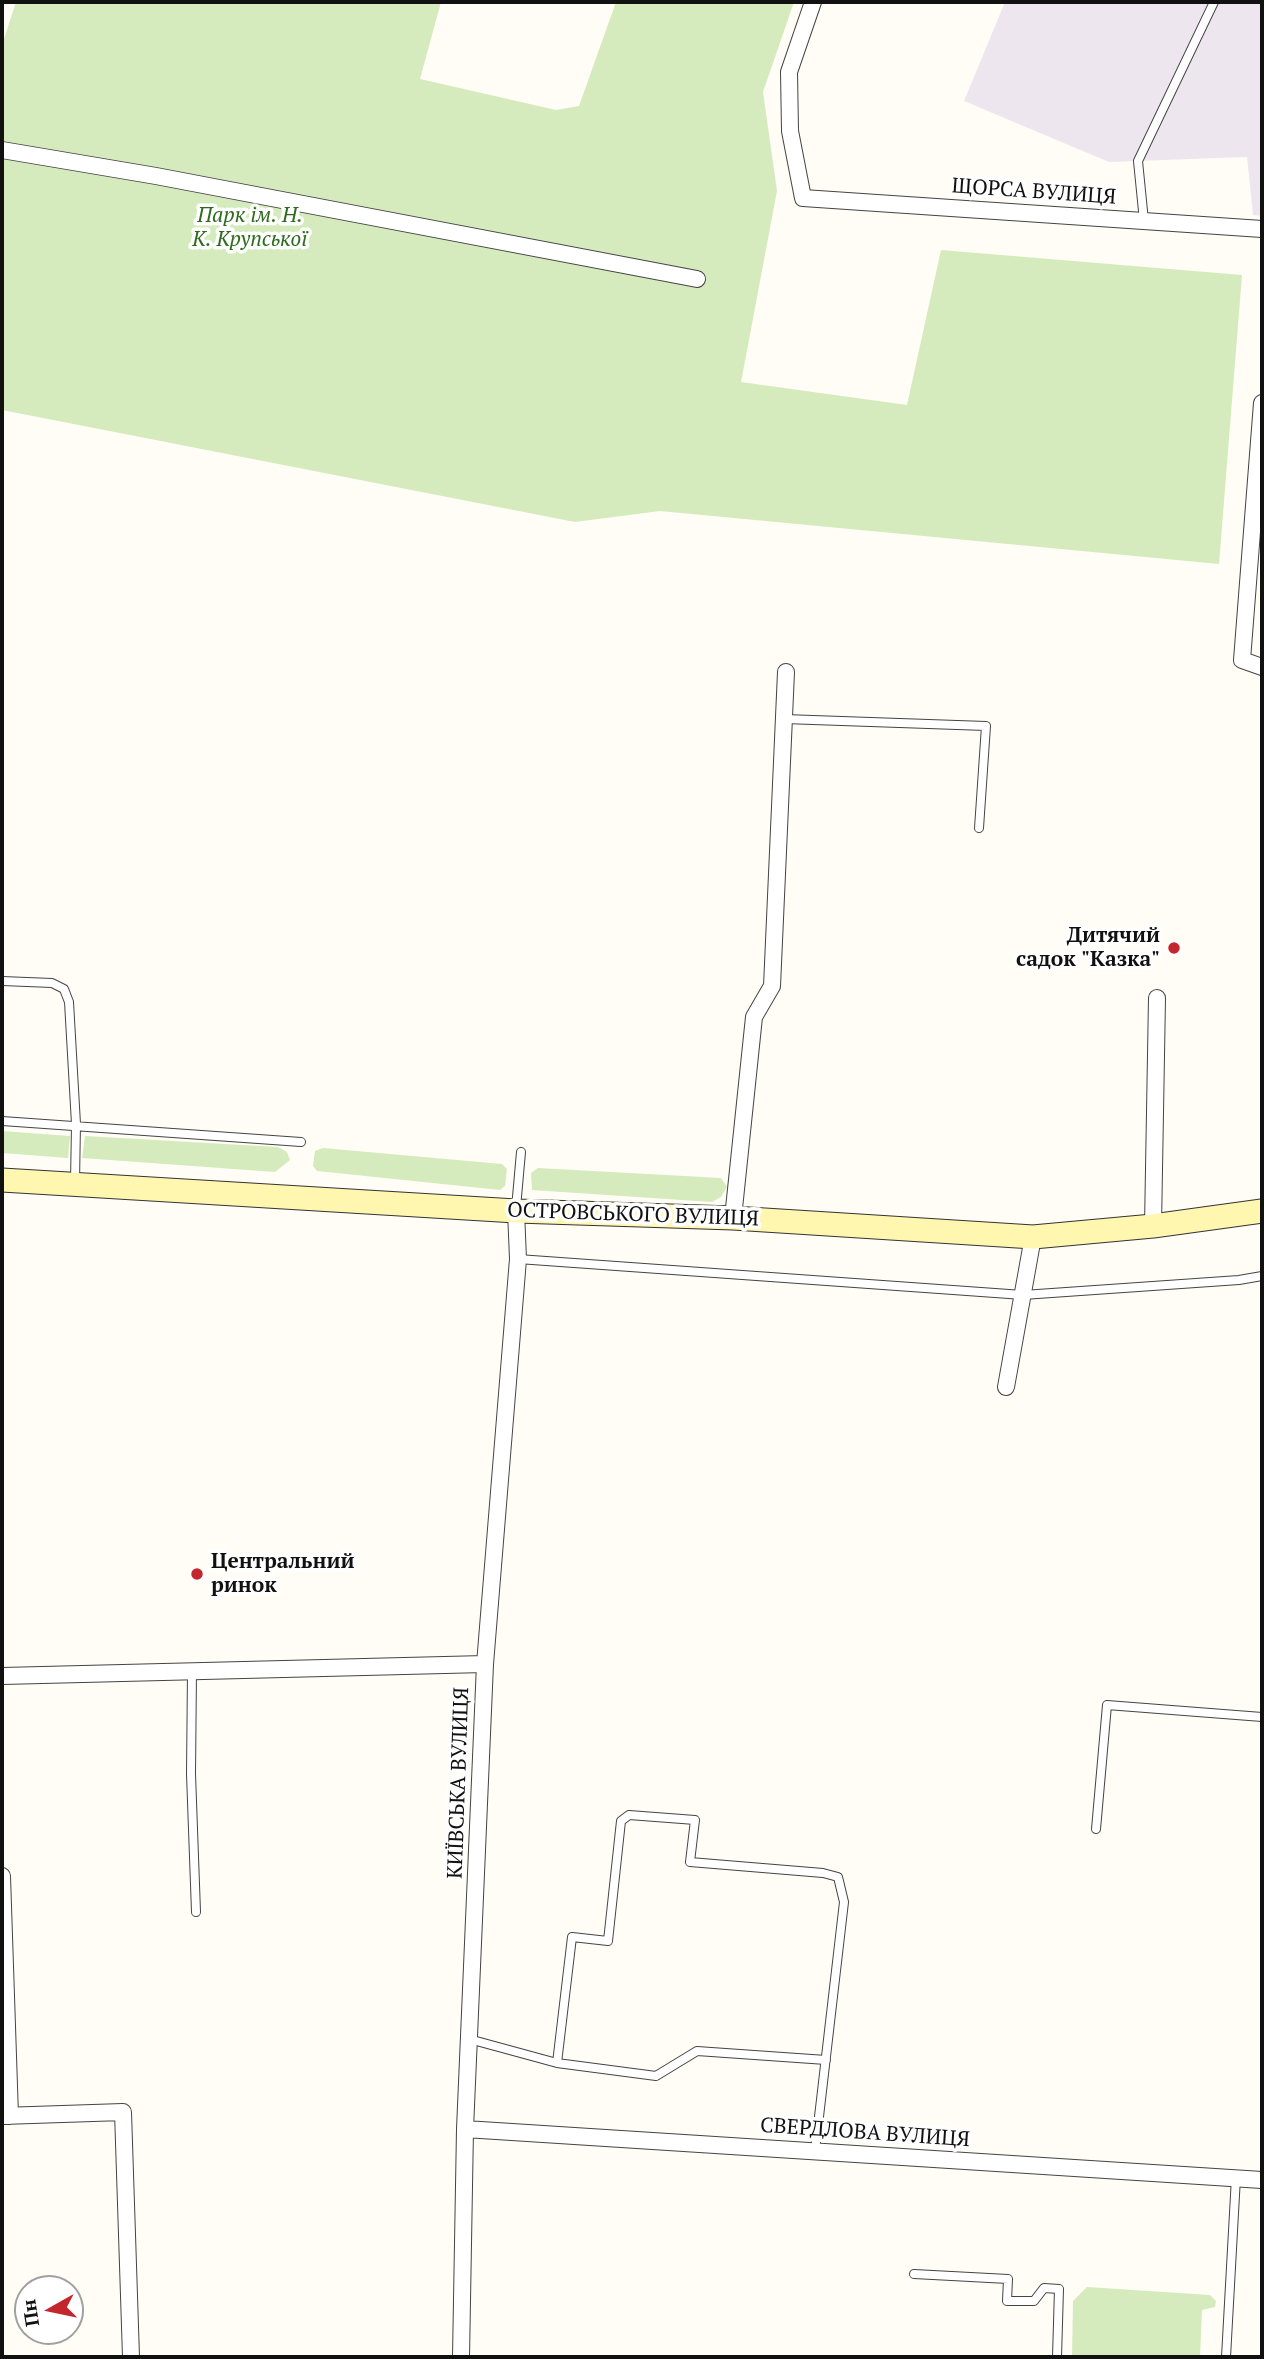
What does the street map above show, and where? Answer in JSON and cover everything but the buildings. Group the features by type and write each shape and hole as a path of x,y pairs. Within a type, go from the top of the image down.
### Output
{"main road":[{"name":"ОСТРОВСЬКОГО ВУЛИЦЯ","path":"2,1180 516,1211 733,1217 1032,1237 1153,1226 1262,1211"}],"street":[{"name":"ЩОРСА ВУЛИЦЯ","path":"813,2 789,72 790,131 803,198 1262,229"},
{"path":"2,150 156,176 697,279"},
{"path":"1262,403 1242,660 1262,667"},
{"path":"733,1217 754,1017 772,986 786,673"},
{"path":"1153,1226 1157,998"},
{"name":"КИЇВСЬКА ВУЛИЦЯ","path":"461,2357 468,2039 485,1664 518,1259 516,1211"},
{"path":"1006,1387 1032,1237"},
{"path":"2,1676 485,1664"},
{"path":"2,1876 6,2116 123,2112 131,2357"},
{"name":"СВЕРДЛОВА ВУЛИЦЯ","path":"465,2129 1262,2180"}],"lane":[{"path":"1144,221 1138,162 1214,2"},
{"path":"784,719 986,726 979,828"},
{"path":"2,981 52,983 64,989 69,1002 76,1124 75,1185"},
{"path":"2,1121 76,1124 301,1142"},
{"path":"516,1211 521,1153"},
{"path":"518,1259 1023,1295 1239,1280 1262,1276"},
{"path":"192,1671 191,1774 196,1912"},
{"path":"1096,1829 1107,1705 1262,1717"},
{"path":"557,2063 572,1937 608,1941 621,1821 629,1815 695,1820 690,1862 823,1873 838,1877 844,1902 815,2151"},
{"path":"468,2039 557,2063 656,2077 697,2050 826,2060"},
{"path":"1226,2357 1236,2177"},
{"path":"914,2274 1008,2279 1007,2301 1034,2301 1044,2288 1059,2289 1057,2357"}],"shaded area":[{"path":"1005,2 1262,2 1262,216 1253,215 1247,157 1109,162 964,101"}],"green space":[{"name":"Парк ім. Н. К. Крупської","path":"16,2 441,2 420,79 556,110 579,106 616,2 794,2 763,92 777,191 741,382 907,405 941,250 1242,275 1219,564 660,511 575,522 2,410 2,45"},
{"path":"2,1131 70,1136 68,1158 2,1153"},
{"path":"85,1136 278,1147 287,1152 290,1160 275,1172 82,1158"},
{"path":"323,1148 502,1164 507,1169 505,1186 500,1190 317,1171 313,1166 315,1151"},
{"path":"538,1168 721,1178 727,1187 721,1197 712,1202 532,1190 531,1173"},
{"path":"1087,2287 1210,2295 1216,2301 1215,2307 1202,2310 1200,2357 1072,2357 1073,2301"}],"place":[{"name":"Дитячий садок \"Казка\"","path":"1174,948"},
{"name":"Центральний ринок","path":"197,1574"}]}
